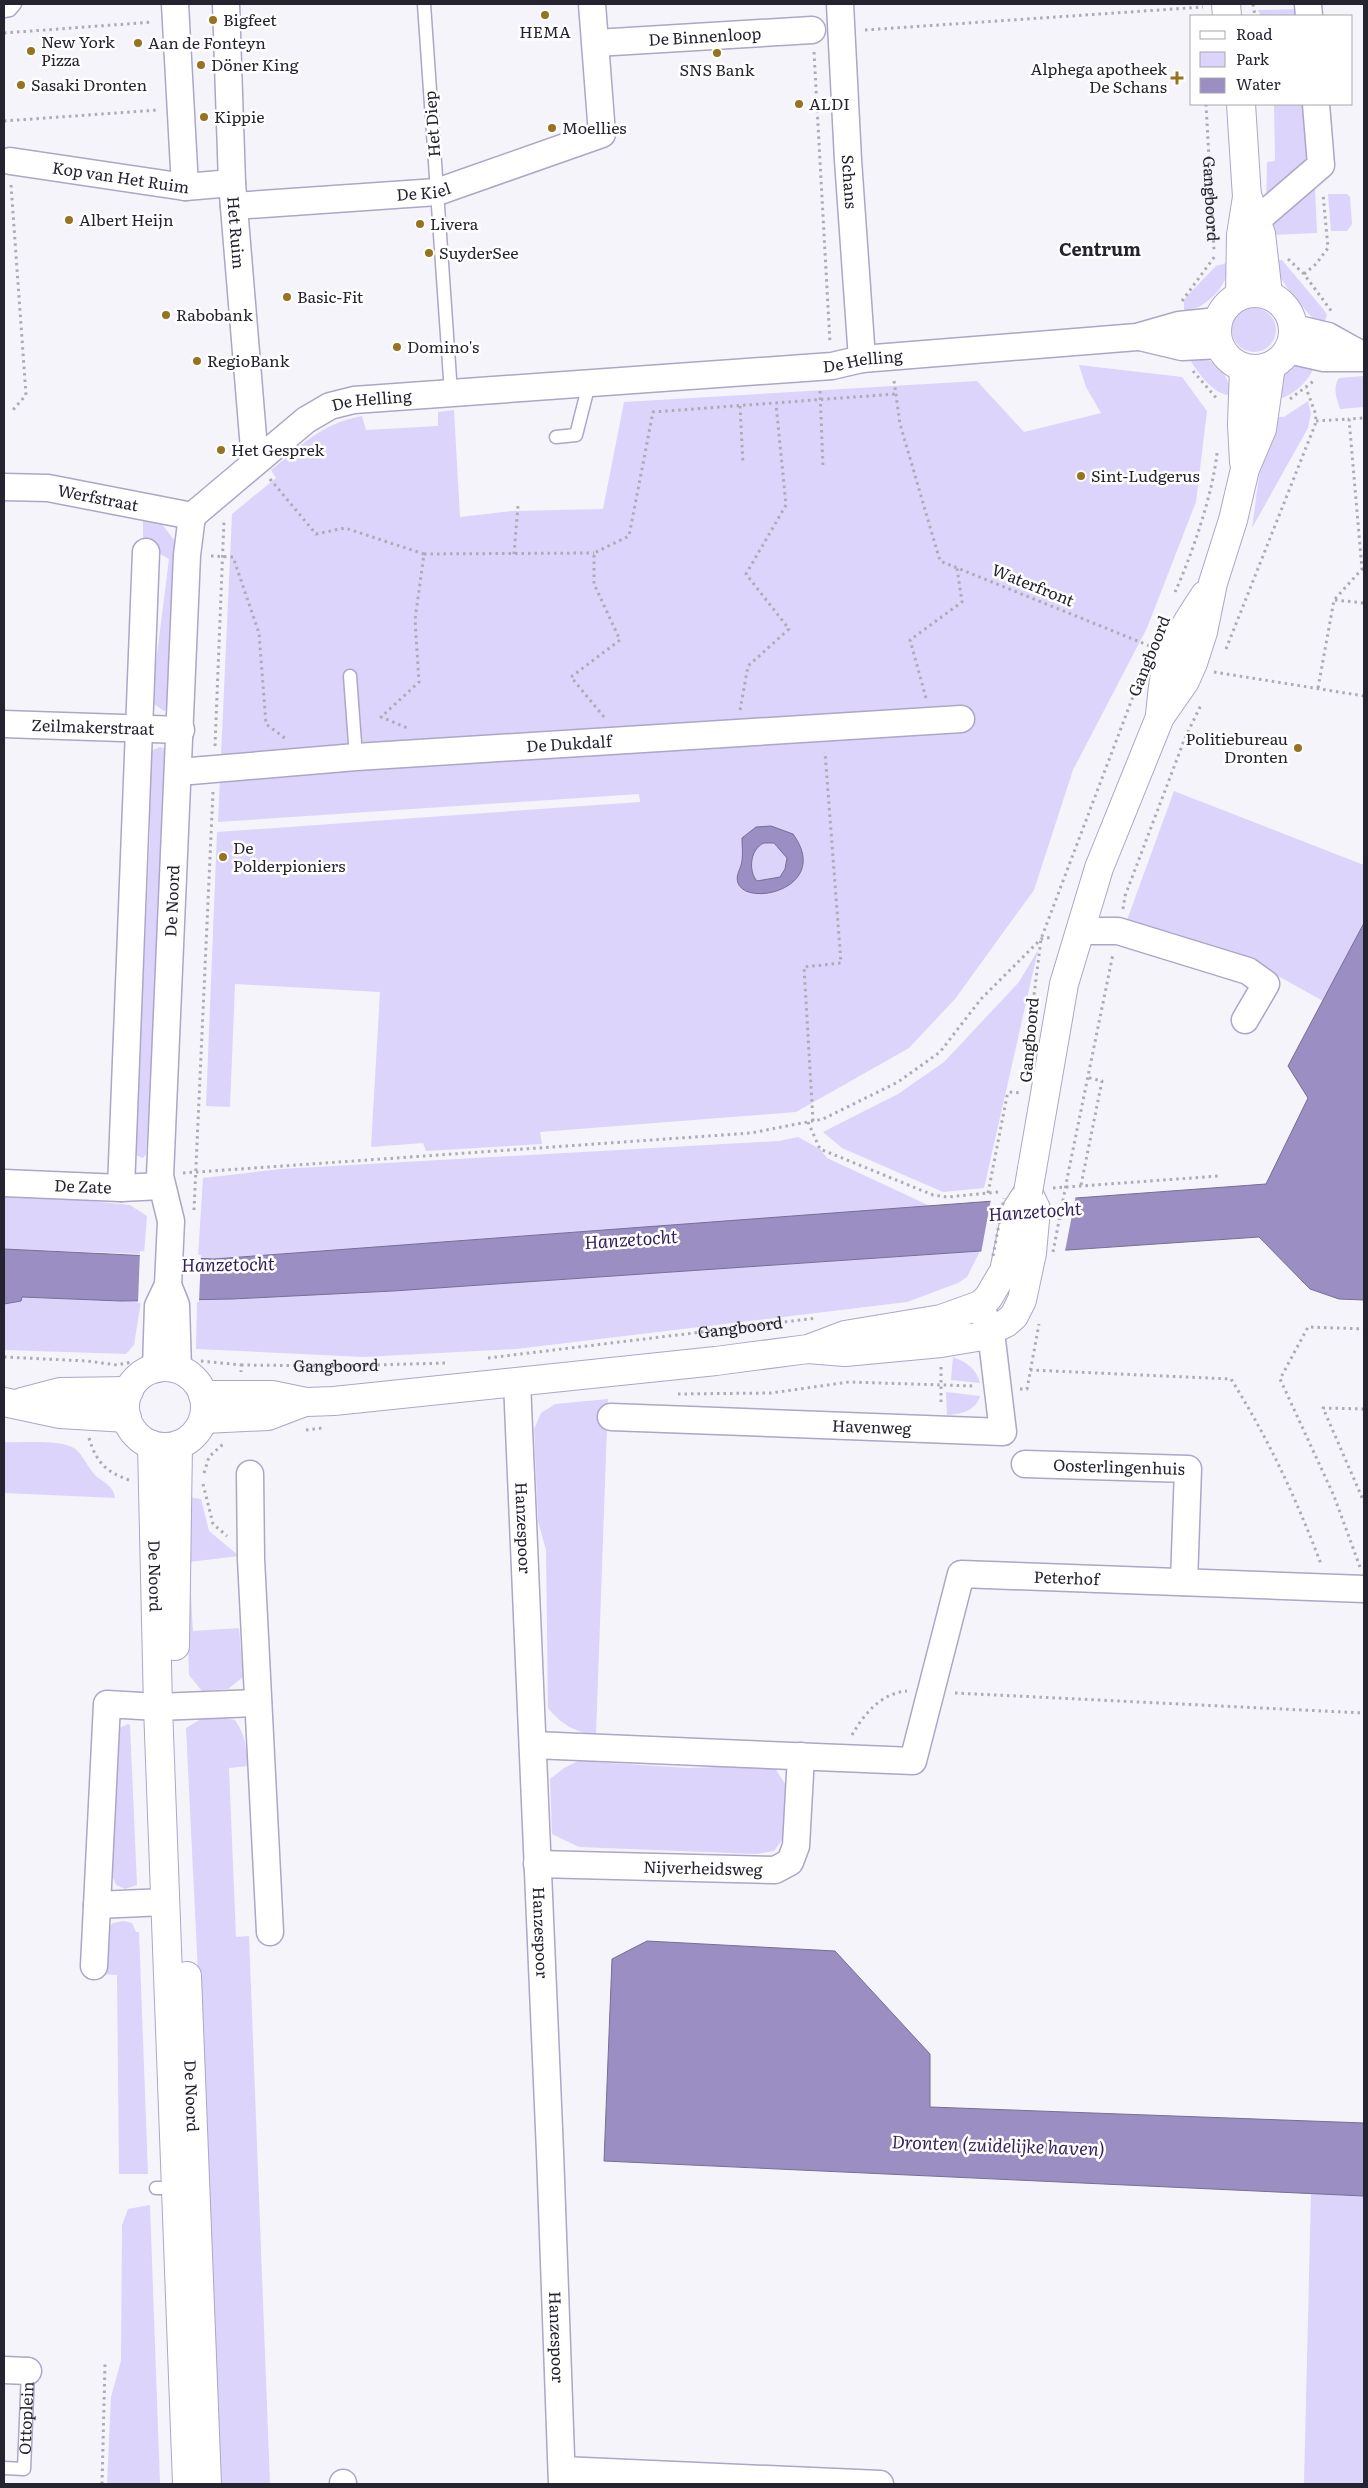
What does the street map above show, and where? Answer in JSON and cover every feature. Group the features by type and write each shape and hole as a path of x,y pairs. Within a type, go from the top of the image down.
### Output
{"main road":[{"name":"Gangboord","path":"1240,295 1241,235 1251,209 1241,105"},
{"name":"Gangboord","path":"1240,257 1268,294"},
{"path":"1254,292 1268,294 1286,307 1285,348 1258,369 1244,368 1229,359 1219,333 1226,306 1240,295 1254,292"},
{"name":"Gangboord","path":"204,1407 268,1416 306,1402 517,1382 808,1349 845,1352 941,1343 977,1337 991,1332 1014,1316 1026,1286 1015,1256 1017,1209 1023,1188 1064,984 1099,868 1160,718 1185,681 1178,659 1203,632 1212,583 1233,520 1245,468 1262,429 1285,348"},
{"name":"Gangboord","path":"1244,368 1242,426 1245,468"},
{"name":"Gangboord","path":"808,1349 845,1335 941,1319 980,1305 988,1298 1015,1256"},
{"path":"161,1358 189,1375 198,1384 204,1407 194,1435 165,1445 141,1439 132,1429 128,1404 135,1381 161,1358"},
{"path":"11,1403 60,1392 128,1404"},
{"name":"De Noord","path":"165,1445 167,1707 176,2188 207,2484"},
{"name":"De Noord","path":"167,1707 165,1902 187,2484"}],"street":[{"name":"Het Ruim","path":"226,4 233,194 255,461"},
{"path":"592,4 596,43"},
{"name":"Schans","path":"840,4 848,160 862,358"},
{"path":"175,12 185,187"},
{"name":"De Binnenloop","path":"596,43 812,30"},
{"name":"De Kiel","path":"233,194 437,192 602,134 596,43"},
{"path":"1251,209 1321,165 1316,105"},
{"name":"Kop van Het Ruim","path":"10,161 233,194"},
{"name":"De Helling","path":"192,516 306,420 330,406 354,400 832,366 862,358 892,358 1137,337 1219,333"},
{"path":"1285,348 1326,347 1364,357"},
{"name":"Werfstraat","path":"4,487 48,488 192,516"},
{"name":"De Noord","path":"161,1358 158,1306 168,1285 182,1218 161,1181 187,555 192,516"},
{"path":"121,1188 146,552"},
{"name":"De Dukdalf","path":"179,772 316,760 961,719"},
{"name":"Zeilmakerstraat","path":"4,724 181,730"},
{"path":"1080,931 1118,931 1248,971 1266,984 1245,1020"},
{"name":"De Zate","path":"4,1183 121,1188 161,1181"},
{"name":"Havenweg","path":"611,1417 1003,1432 991,1332 980,1305"},
{"name":"Hanzespoor","path":"517,1382 562,2477"},
{"name":"Oosterlingenhuis","path":"1025,1464 1188,1469 1184,1582"},
{"path":"250,1474 251,1559 270,1932"},
{"name":"Peterhof","path":"840,1758 913,1762 961,1574 1329,1588 1363,1580"},
{"path":"94,1966 107,1704 138,1704 167,1707 258,1703"},
{"path":"533,1745 840,1758"},
{"name":"Nijverheidsweg","path":"537,1864 775,1870 790,1862 796,1846 801,1756"},
{"path":"97,1905 165,1902"},
{"path":"562,2477 880,2484"}],"lane":[{"path":"4,11 10,10 15,4"},
{"name":"Het Diep","path":"424,4 451,393"},
{"path":"556,437 576,435 589,384"},
{"path":"350,676 356,758"},
{"name":"Ottoplein","path":"4,2468 24,2469 16,2370"}],"path":[{"path":"842,30 944,26 1237,8 1254,15"},
{"path":"4,33 175,12"},
{"path":"812,30 832,366 821,384 823,468"},
{"name":"Gangboord","path":"1180,336 1183,297 1240,257 1206,105"},
{"path":"4,120 181,109"},
{"path":"10,161 26,394 12,411"},
{"path":"1304,274 1316,264 1328,248 1321,165"},
{"path":"1223,654 1316,420 1306,388 1316,379 1326,347 1333,314 1304,274 1285,256 1240,257"},
{"path":"1180,336 1184,360 1219,401 1220,408"},
{"name":"Waterfront","path":"892,358 894,394 900,424 940,561 1178,659 1364,696"},
{"path":"255,461 316,534 345,528 424,554 594,553 629,536 653,412 894,394"},
{"path":"735,733 748,666 790,629 746,574 786,505 776,404"},
{"path":"740,406 743,464"},
{"path":"1316,420 1364,418"},
{"path":"1318,688 1334,600 1362,569 1350,419"},
{"name":"Gangboord","path":"1172,601 1183,574 1215,472 1218,443"},
{"path":"514,554 518,506"},
{"path":"182,1218 196,1172 224,519"},
{"path":"594,553 594,584 620,640 571,677 623,740"},
{"path":"417,732 381,717 419,682 415,620 424,554"},
{"path":"187,555 233,556 259,633 266,724 316,760"},
{"path":"932,721 910,640 962,602 957,568"},
{"path":"1334,600 1364,603"},
{"path":"1178,659 1220,663"},
{"name":"Gangboord","path":"1029,1036 1041,939 1138,683"},
{"path":"1015,1256 1069,1170 1086,1078 1129,887 1185,738 1204,697"},
{"path":"814,1121 804,967 841,963 823,728"},
{"path":"161,1181 196,1172 751,1133 823,1119 898,1082 940,1052 981,999 1041,939"},
{"path":"1081,1185 1102,1081 1086,1078"},
{"name":"Gangboord","path":"988,1193 1007,1096 1009,1092 1025,1094 1025,1084"},
{"path":"808,1122 820,1149 932,1195 947,1196 1023,1188 1219,1176"},
{"path":"1015,1256 1023,1188"},
{"name":"Gangboord","path":"482,1359 819,1318"},
{"path":"1363,1580 1334,1496 1280,1379 1308,1327 1364,1329"},
{"path":"4,1358 87,1360 117,1365 161,1358"},
{"name":"Gangboord","path":"241,1365 336,1366 452,1362"},
{"path":"1030,1370 1231,1379 1259,1424 1278,1460 1298,1504 1329,1588"},
{"path":"1364,1409 1323,1408 1364,1502"},
{"path":"203,1482 213,1524 251,1559"},
{"path":"840,1758 860,1721 880,1700 904,1690 1364,1713"},
{"path":"102,2484 104,2364"}],"green space":[{"path":"1298,9 1299,15 1260,15 1258,10"},
{"path":"1274,105 1305,105 1309,156 1306,165 1266,204 1267,162 1275,161"},
{"path":"1315,188 1317,233 1268,235 1267,222 1302,189"},
{"path":"1328,194 1347,194 1350,197 1352,224 1347,231 1331,231"},
{"path":"1282,260 1324,310 1327,315 1323,327 1301,306 1275,269 1272,261"},
{"path":"1230,262 1227,275 1217,292 1208,301 1184,313 1184,300 1188,295 1216,266"},
{"path":"1258,308 1270,314 1275,322 1275,338 1270,346 1262,351 1250,352 1238,346 1233,338 1232,326 1238,314 1246,309"},
{"path":"1187,353 1203,357 1217,366 1226,378 1230,395 1217,391 1204,380"},
{"path":"1304,363 1315,363 1310,375 1296,390 1278,399 1278,381 1293,367"},
{"path":"1079,365 1182,377 1207,411 1196,502 1147,628 1073,770 1034,890 955,999 909,1048 796,1112 540,1132 542,1144 426,1151 423,1143 371,1147 380,992 235,984 230,1107 206,1106 217,832 640,802 639,794 218,822 232,514 276,478 271,470 313,436 347,420 362,416 366,430 438,426 438,412 454,410 460,517 513,511 603,509 624,402 977,381 1024,432 1101,413 1086,387"},
{"path":"1364,376 1364,407 1340,409 1335,390 1339,378"},
{"path":"1308,401 1311,413 1308,428 1252,528 1262,455 1271,417 1284,417"},
{"path":"143,516 161,523 178,545 173,704 164,711 151,702 169,559 143,544"},
{"path":"160,747 171,751 146,1154 143,1158 135,1155 150,834 150,751"},
{"path":"1174,791 1364,865 1364,923 1323,1001 1251,961 1127,920"},
{"path":"1038,950 984,1188 943,1192 842,1148 823,1132 898,1094 944,1062 1019,982"},
{"path":"798,1137 820,1149 827,1158 930,1206 214,1259 198,1257 203,1178 281,1169 779,1141"},
{"path":"4,1192 130,1205 147,1216 144,1254 4,1249"},
{"path":"980,1251 967,1277 958,1283 907,1302 516,1349 364,1357 196,1349 197,1300 393,1291"},
{"path":"22,1297 141,1301 134,1345 126,1354 4,1350 4,1304 21,1301"},
{"path":"953,1357 970,1366 976,1373 980,1383 951,1380"},
{"path":"946,1392 980,1396 975,1405 967,1411 947,1415"},
{"path":"608,1399 596,1735 569,1727 548,1708 546,1550 538,1521 534,1429 541,1413 555,1404"},
{"path":"4,1442 50,1442 74,1448 80,1453 96,1476 113,1490 115,1498 4,1493"},
{"path":"183,1496 201,1499 209,1531 239,1556 189,1562 193,1631 239,1628 243,1677 228,1689 202,1691 189,1675"},
{"path":"217,1717 235,1720 245,1742 248,1766 229,1768 236,1937 249,1936 270,2484 215,2484 204,2095 186,1728 201,1719"},
{"path":"128,1724 130,1725 137,1885 125,1889 116,1885 112,1875 108,1874 117,1729"},
{"path":"578,1761 689,1768 773,1765 787,1787 785,1836 774,1851 756,1854 579,1847 552,1834 550,1779 564,1768"},
{"path":"124,1921 132,1923 136,1932 139,1932 148,2174 119,2174 117,1975 102,1974 107,1929 113,1923"},
{"path":"1311,2193 1364,2196 1364,2484 1304,2484"},
{"path":"150,2205 160,2484 107,2484 111,2397 121,2361 122,2225 128,2209"}],"water":[{"path":"771,826 793,834 802,853 802,868 795,880 784,888 770,893 756,893 745,890 737,880 742,861 742,838 756,827","holes":["764,843 774,843 787,858 785,869 780,877 757,881 752,872 753,855 759,846"]},
{"name":"Hanzetocht","path":"1364,923 1364,1300 1339,1299 1310,1289 1259,1237 1068,1250 980,1251 393,1291 232,1299 121,1301 22,1297 21,1301 4,1304 4,1249 214,1259 1048,1197 1076,1198 1266,1184 1308,1098 1288,1066"},
{"name":"Dronten (zuidelijke haven)","path":"647,1941 835,1951 930,2054 930,2107 1364,2123 1364,2196 604,2161 612,1959"}],"pier":[{"path":"1048,1194 1076,1195 1065,1251 981,1253 991,1199"},
{"path":"140,1251 201,1255 199,1302 138,1303"}],"place":[{"name":"HEMA","path":"545,15"},
{"name":"Bigfeet","path":"213,20"},
{"name":"Aan de Fonteyn","path":"138,43"},
{"name":"New York Pizza","path":"31,51"},
{"name":"SNS Bank","path":"717,53"},
{"name":"Döner King","path":"201,65"},
{"name":"Alphega apotheek De Schans","path":"1177,78"},
{"name":"Sasaki Dronten","path":"21,85"},
{"name":"ALDI","path":"799,104"},
{"name":"Kippie","path":"204,117"},
{"name":"Moellies","path":"552,128"},
{"name":"Albert Heijn","path":"69,220"},
{"name":"Livera","path":"420,224"},
{"name":"SuyderSee","path":"429,253"},
{"name":"Basic-Fit","path":"287,297"},
{"name":"Rabobank","path":"166,315"},
{"name":"Domino's","path":"397,347"},
{"name":"RegioBank","path":"197,361"},
{"name":"Het Gesprek","path":"221,450"},
{"name":"Sint-Ludgerus","path":"1081,476"},
{"name":"Politiebureau Dronten","path":"1298,748"},
{"name":"De Polderpioniers","path":"223,857"}],"district":[{"name":"Centrum","path":"1100,250"}]}
